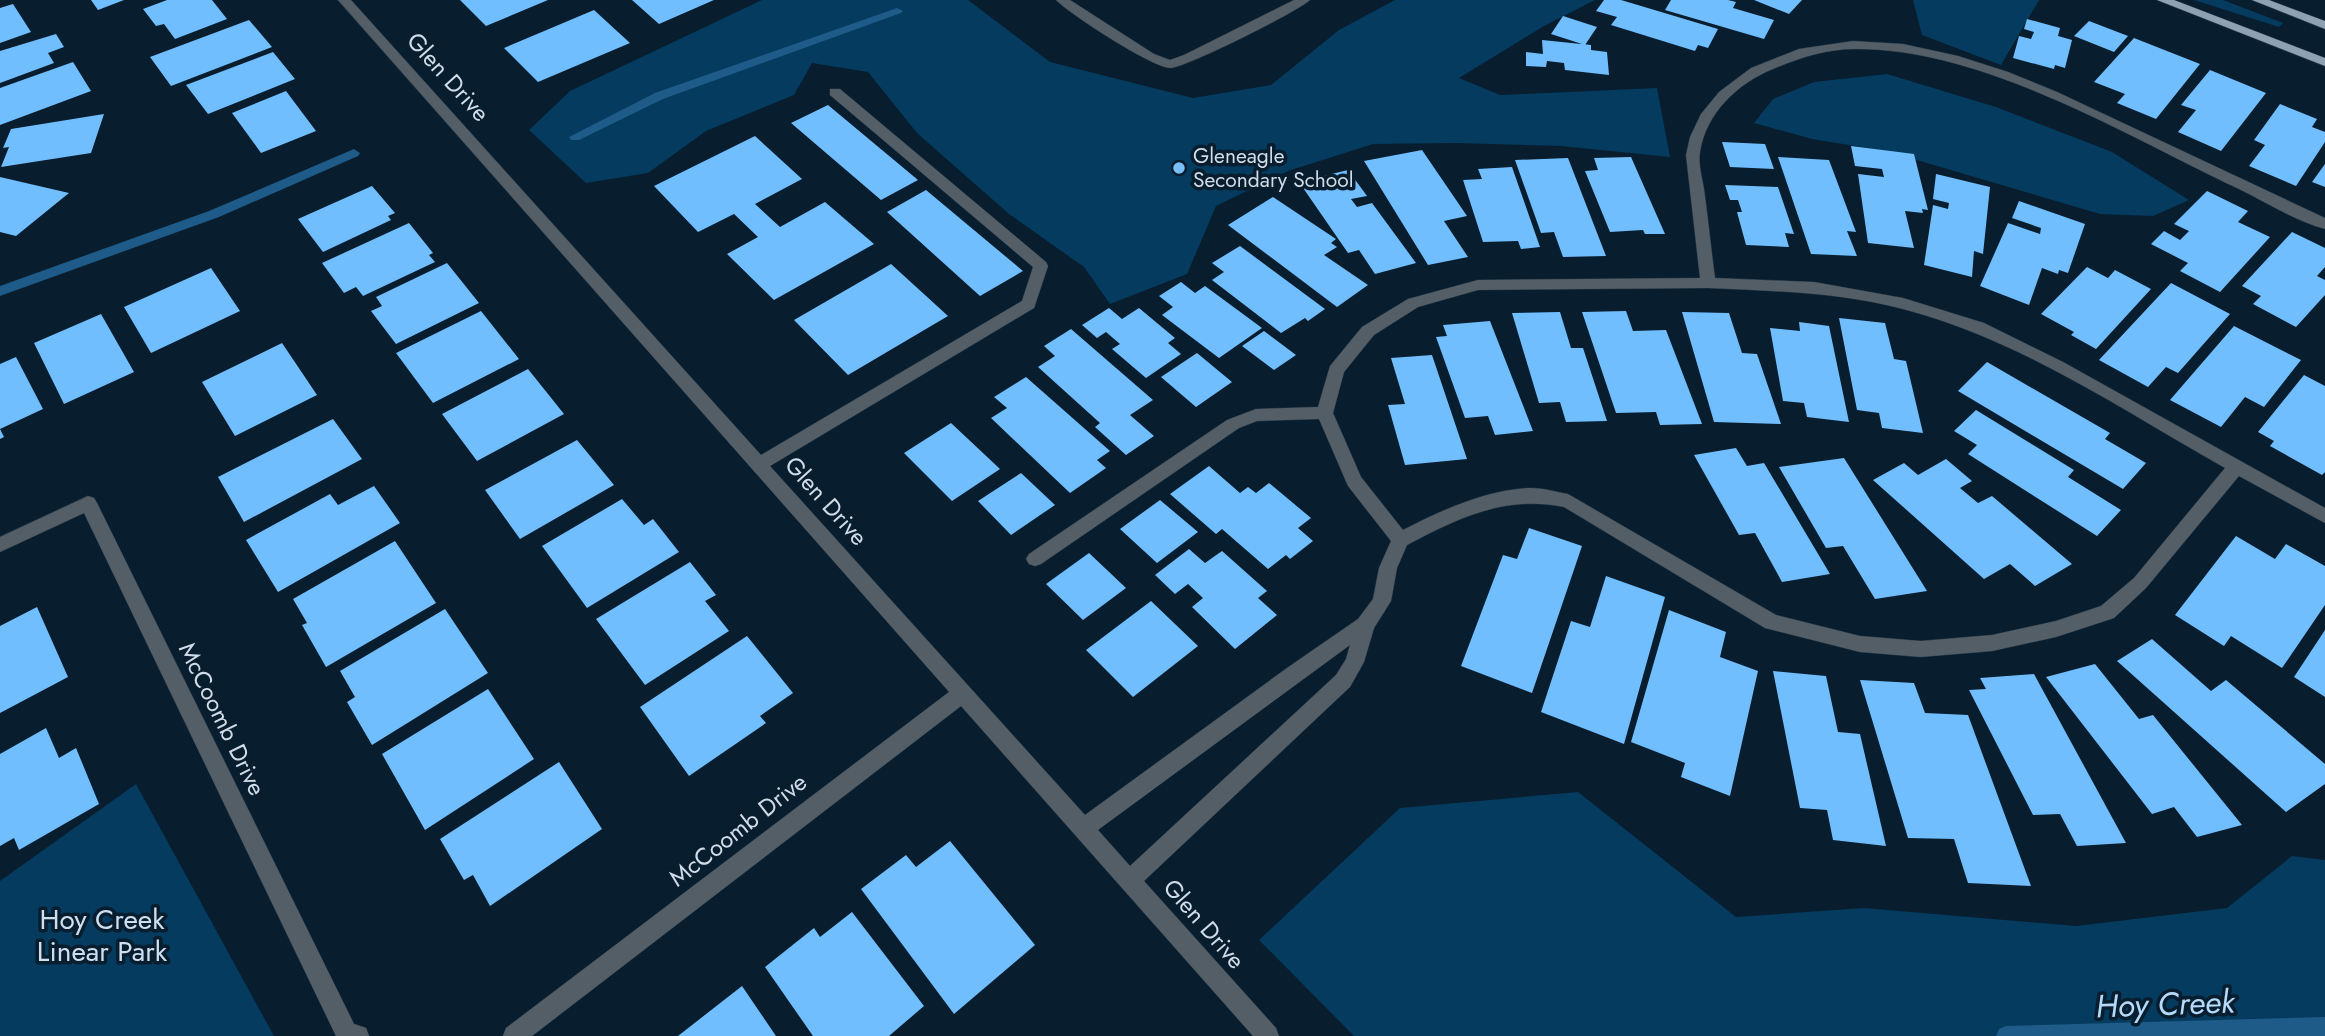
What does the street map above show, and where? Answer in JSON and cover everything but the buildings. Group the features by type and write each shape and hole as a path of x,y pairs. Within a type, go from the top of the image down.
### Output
{"main road":[{"path":"2163,0 2325,62"},
{"path":"2258,0 2325,25"}],"street":[{"name":"Glen Drive","path":"344,0 1268,1036"},
{"path":"1062,0 1149,57 1170,64 1189,58 1304,0"},
{"path":"1708,283 1692,153 1710,108 1739,81 1770,63 1817,49 1859,44 1931,53 1984,66 2049,93 2325,225"},
{"path":"758,465 1030,304 1041,267 835,92"},
{"path":"1400,540 1354,481 1325,413 1336,370 1368,331 1413,303 1478,285 1708,283 1814,286 1903,303 1978,327 2057,366 2325,516"},
{"path":"1035,559 1233,424 1256,415 1325,413"},
{"path":"1130,879 1343,681 1355,662 1365,625 1382,601 1388,568 1400,540 1433,523 1470,509 1531,495 1568,501 1772,622 1860,644 1922,649 1992,643 2056,629 2107,612 2140,583 2194,515 2237,467"},
{"name":"McCoomb Drive","path":"0,545 88,503 346,1034 358,1036"},
{"path":"1084,828 1318,655 1365,625"},
{"name":"McCoomb Drive","path":"514,1036 908,732 962,694"}],"green space":[{"path":"762,0 968,0 1050,62 1193,98 1271,85 1339,30 1395,0 1595,0 1544,26 1459,78 1500,95 1657,88 1670,157 1561,146 1373,144 1288,171 1216,206 1187,274 1110,304 1084,267 1009,214 917,133 868,72 812,63 794,95 706,131 648,173 586,183 529,130 570,91"},
{"path":"1913,0 2039,0 2001,65 1922,35"},
{"path":"2194,0 2223,0 2283,23 2279,27"},
{"path":"1887,74 1996,107 2112,152 2189,200 2153,216 2100,214 1886,151 1812,139 1754,123 1773,99 1814,82"},
{"name":"Hoy Creek Linear Park","path":"136,784 274,1036 0,1036 0,881"},
{"path":"1578,792 1736,917 1864,908 2076,926 2227,908 2292,856 2325,860 2325,1036 1354,1036 1259,940 1400,808"}],"waterway":[{"path":"575,137 659,96 897,11"},
{"path":"0,291 214,214 354,153"},
{"name":"Hoy Creek","path":"2006,1036 2325,1027"}],"place":[{"name":"Gleneagle Secondary School","path":"1179,168"}]}
